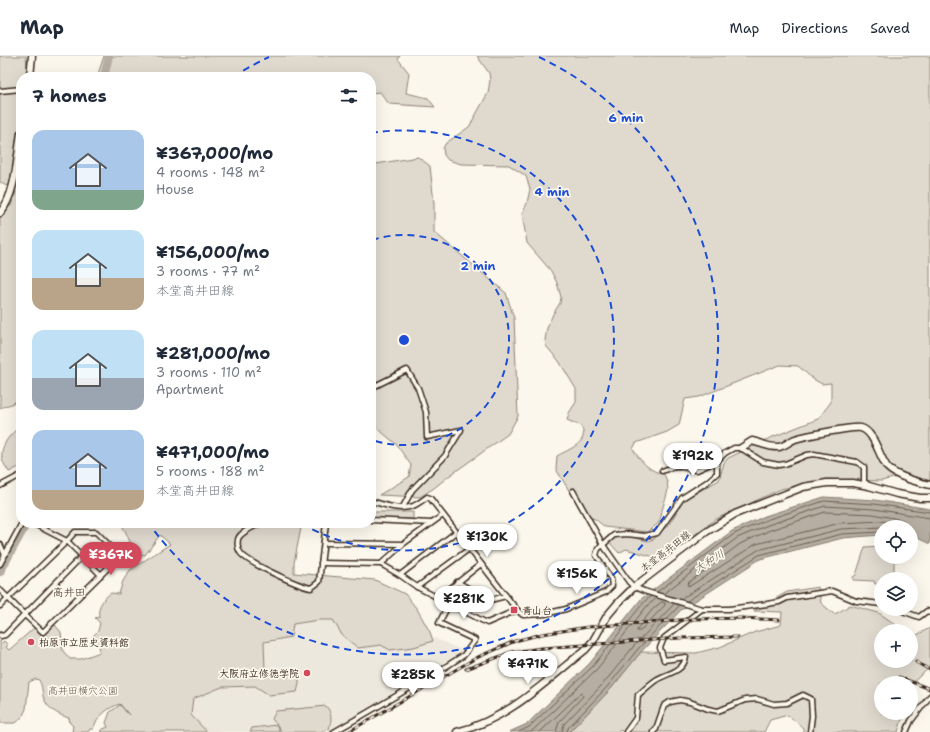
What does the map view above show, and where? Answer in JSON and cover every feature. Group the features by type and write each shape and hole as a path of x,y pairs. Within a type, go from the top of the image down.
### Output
{"main road":[{"path":"30,72 32,56"},
{"path":"0,213 12,189 16,164"},
{"path":"740,448 752,441 768,446 780,447 795,439 845,428 858,427 868,432 882,455 885,463 893,472 930,485"},
{"name":"本堂高井田線","path":"457,732 477,726 522,702 585,650 593,641 607,616 618,602 634,587 706,532 735,514 803,488 827,483 853,483 897,494 920,498 930,498"}],"street":[{"path":"0,91 16,89"},
{"path":"376,386 407,370 418,388 426,412 427,437 461,430 445,456 412,490 403,507"},
{"path":"662,471 675,466 698,470 717,461 734,448 740,448 763,462 779,465 814,454 857,462 864,467 864,481 869,486"},
{"path":"376,503 389,507 403,507 412,506 427,497 430,498 517,610 523,615 545,614 566,609 606,592 612,586 611,579 596,555 598,549 614,535 627,534 645,536 657,533 682,498 707,482 717,473 717,461"},
{"path":"0,486 16,478"},
{"path":"573,492 603,545 629,582 634,587 644,591 700,609 729,609 767,604 794,596 832,591 856,601 874,603"},
{"path":"381,564 403,544 443,515"},
{"path":"376,520 432,522"},
{"path":"0,564 19,528"},
{"path":"42,528 67,541 101,575"},
{"path":"252,528 238,538 239,551 244,556 288,580 304,587 311,588 319,582 326,528"},
{"path":"0,590 8,598 25,615 44,632 120,556 96,532 75,532 67,541 8,598 0,606"},
{"path":"400,575 456,532"},
{"path":"324,543 403,544"},
{"path":"0,544 5,555"},
{"path":"417,587 469,549"},
{"path":"0,635 5,635 82,556"},
{"path":"322,563 381,564 417,587 487,623 517,610"},
{"path":"438,598 481,564"},
{"path":"457,582 490,600 506,596"},
{"path":"334,732 464,655 475,640 439,624 449,604"},
{"path":"626,732 636,718 638,695 656,680 677,670 685,661 686,657 664,660 660,648 664,638 700,609"},
{"path":"916,616 919,617 927,611 930,612"},
{"path":"653,732 656,730 664,706 670,702 680,700 708,709 718,710 745,700 757,700 774,704 787,703 803,695 810,699 812,716 810,732"},
{"path":"906,732 911,721 930,696"}],"shaded area":[{"name":"大阪府立修徳学院","path":"331,616 423,633 464,651 392,693 389,697 357,713 356,719 330,732 123,732 201,633"}],"green space":[{"path":"0,56 26,56 26,72 16,72 16,192 0,182"},
{"path":"104,56 400,56 398,59 409,73 406,93 428,98 435,107 389,104 380,92 376,92 376,72 99,72"},
{"path":"477,56 930,56 930,482 907,475 881,481 826,479 781,489 716,519 661,559 626,549 619,553 610,543 614,538 628,536 648,541 654,539 669,524 684,500 719,480 724,463 728,458 770,438 818,419 831,402 831,383 822,384 813,379 798,366 780,365 699,397 685,399 679,425 667,432 636,443 633,449 646,465 654,471 664,474 666,479 668,491 659,522 647,532 605,527 595,519 588,517 582,512 556,469 557,456 578,444 583,436 583,431 580,425 567,420 569,413 576,402 576,389 559,361 546,346 545,340 547,328 560,303 561,297 557,283 551,271 527,243 522,214 527,203 530,189 526,176 509,165 461,164 448,160 444,155 443,148 446,143 469,127 488,93 490,80 489,73"},
{"path":"418,157 430,166 434,203 434,232 506,293 514,318 518,416 508,434 420,497 379,495 409,477 411,465 396,444 376,427 376,164"},
{"path":"16,192 16,401 14,403 0,408 0,205 11,206"},
{"path":"16,430 16,468 9,472 2,460 2,453 4,444"},
{"path":"376,512 413,512 413,519 376,518"},
{"name":"高井田横穴公園","path":"123,528 301,528 294,563 294,573 375,580 405,594 417,609 430,632 433,641 414,647 390,650 381,645 358,648 342,635 333,620 319,620 293,624 291,637 264,642 265,669 299,672 297,692 269,695 255,686 222,687 193,699 191,715 207,732 101,732 103,729 108,727 106,723 110,712 120,705 129,715 120,704 111,707 104,713 97,720 93,729 90,729 88,732 72,732 73,726 70,723 69,718 57,713 47,704 43,696 40,682 36,679 29,682 26,709 22,717 16,723 0,723 0,641 2,643 4,641 8,645 6,647 9,650 34,628 42,635 55,625 61,632 63,651 70,659 81,659 100,652 99,645 92,637 98,631 100,623 95,618 99,617 99,609 102,603 111,593 119,594 123,581 130,570 170,544 160,535 145,555 136,554"},
{"path":"874,546 874,564 894,564 894,572 874,572 874,581 853,580 865,547"},
{"path":"818,587 821,603 834,614 850,605 874,612 874,616 883,616 895,624 874,624 874,668 918,668 918,634 930,628 930,667 918,678 918,676 874,676 874,720 902,720 898,732 804,732 803,728 788,715 770,720 764,732 623,732 621,730 617,732 569,732 610,690 641,652 696,653 720,647 755,632 781,625 782,612 754,611 787,592"},
{"path":"326,706 331,717 329,729 321,732 282,732 272,719 276,711"},
{"path":"277,725 280,732 250,732 252,728"}],"water":[{"name":"大和川","path":"824,497 875,500 930,509 930,544 918,538 918,520 874,520 874,536 843,538 760,559 681,610 641,652 610,690 569,732 509,732 527,724 590,663 641,599 732,531 765,516"}],"waterway":[{"path":"105,72 109,56"},
{"path":"0,572 24,528"}],"railway":[{"path":"348,732 476,658 515,641 542,634 588,627 693,619 742,618 779,620"},
{"path":"466,669 512,652 542,648 680,638 738,637"},
{"path":"918,663 930,670"},
{"path":"918,684 930,689"}],"place":[{"name":"青山台","path":"514,610"},
{"name":"柏原市立歴史資料館","path":"31,642"},
{"name":"大阪府立修徳学院","path":"307,673"}],"district":[{"name":"高井田","path":"69,592"}]}
